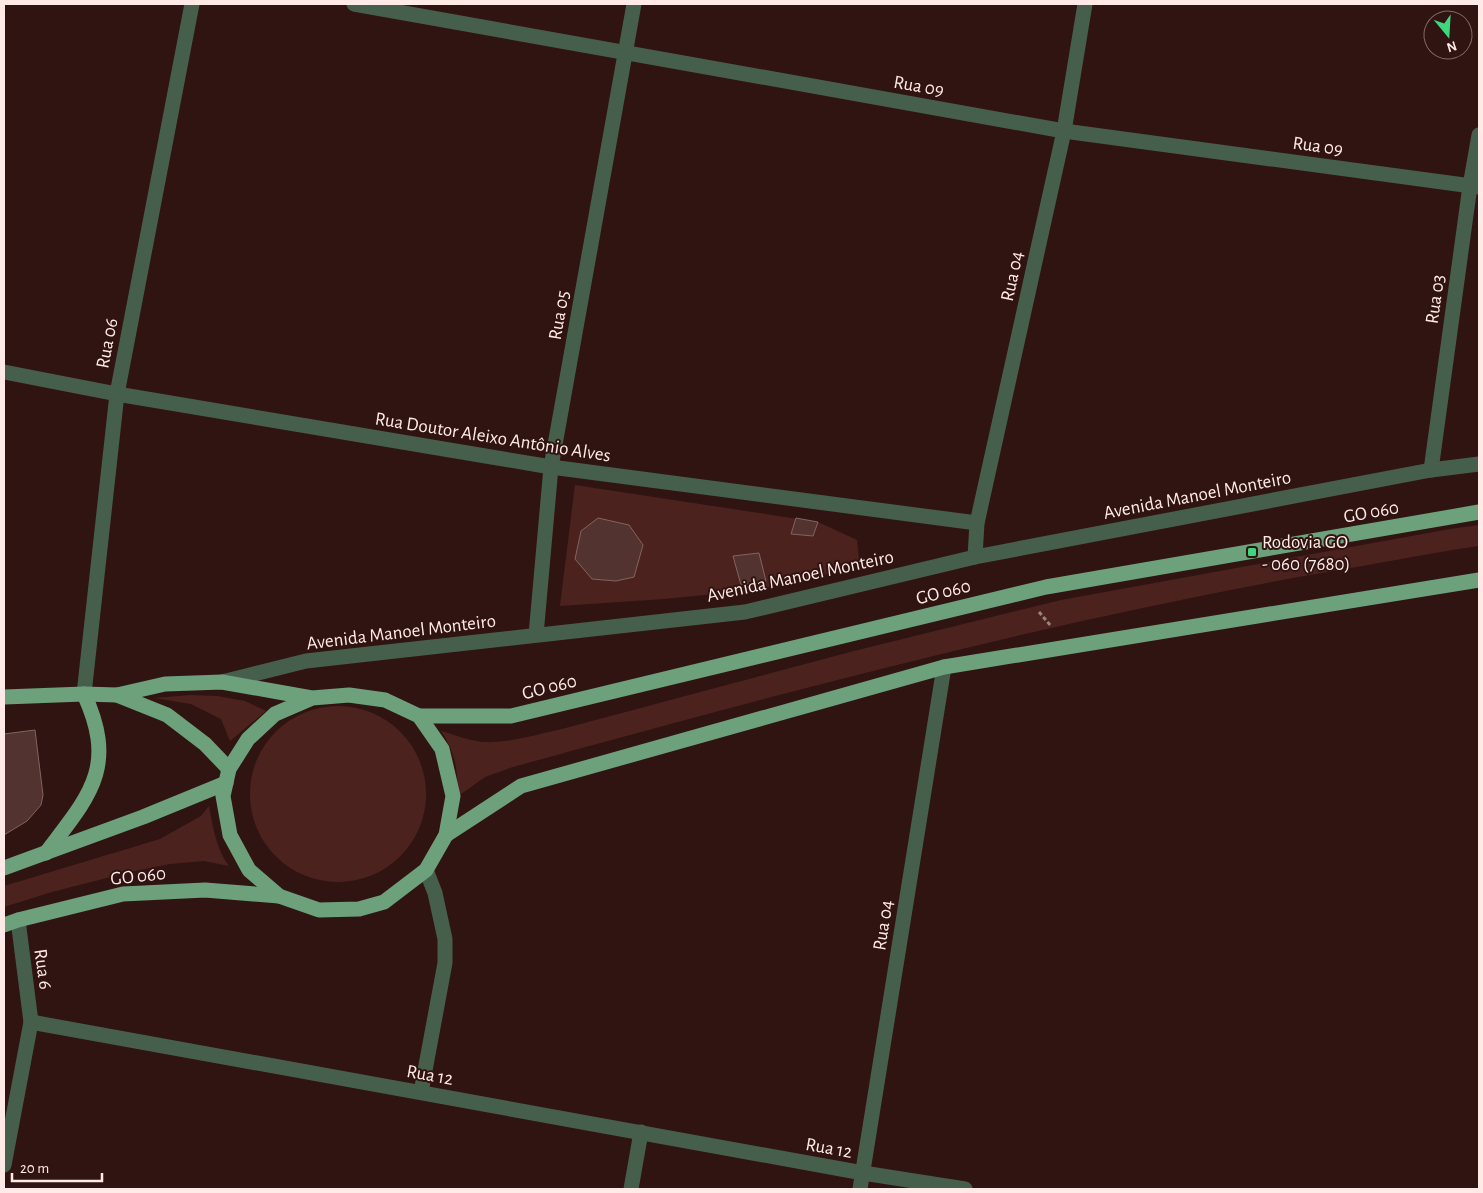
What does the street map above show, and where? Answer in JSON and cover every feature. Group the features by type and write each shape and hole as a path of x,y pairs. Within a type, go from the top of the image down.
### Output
{"main road":[{"name":"GO 060","path":"419,716 511,716 1056,586 1479,512"},
{"path":"446,835 521,786 944,667 1479,580"},
{"name":"Avenida Manoel Monteiro","path":"4,697 84,694 117,695 165,684 222,682"},
{"path":"222,682 312,698 350,695 385,700 419,716 442,749 453,796 446,835 426,870 384,902 359,910 319,910 279,896 249,870 230,835 223,796 228,776 248,738 276,714 312,698"},
{"path":"46,853 83,802 95,781 99,764 98,745 93,714 84,694"},
{"path":"117,695 167,715 205,744 228,776"},
{"path":"4,868 143,817 228,776"},
{"name":"GO 060","path":"11,923 123,894 205,890 279,896"}],"street":[{"name":"Rua 06","path":"84,694 117,394 192,4"},
{"name":"Rua 09","path":"354,4 1064,131 1475,186"},
{"name":"Rua 05","path":"536,635 551,468 634,4"},
{"name":"Rua 04","path":"975,557 978,523 1064,131 1086,4"},
{"name":"Rua 03","path":"1431,470 1475,186 1479,135"},
{"name":"Rua Doutor Aleixo Antônio Alves","path":"4,372 117,394 551,468 978,523"},
{"name":"Avenida Manoel Monteiro","path":"222,682 306,661 745,612 975,557 1431,470 1479,464"},
{"name":"Rua 04","path":"860,1189 944,667"},
{"path":"421,1092 445,963 445,939 436,893 426,870"},
{"name":"Rua 6","path":"11,923 31,1022"},
{"name":"Rua 12","path":"31,1022 863,1173 965,1189"},
{"path":"4,1165 31,1022"},
{"path":"631,1189 641,1132"}],"path":[{"path":"1023,593 1070,647"}],"shaded area":[{"path":"575,485 818,522 857,540 859,560 832,573 755,590 664,599 560,606"},
{"path":"1479,525 1479,546 1224,591 1020,635 816,685 513,767 485,777 456,796 455,762 446,738 441,731 486,742 519,739 854,651 1061,600"},
{"path":"191,695 217,696 245,701 266,711 230,741 221,719 191,704 154,698"},
{"path":"329,706 347,706 364,709 380,716 406,738 416,752 423,768 426,794 425,811 420,828 406,850 394,862 380,872 364,879 347,882 329,882 312,879 296,872 270,850 260,836 253,820 250,803 250,785 253,768 260,752 282,726 296,716 312,709"},
{"path":"209,806 218,845 229,866 204,861 170,864 52,892 4,907 4,886 160,839 201,816"}],"building":[{"path":"598,518 629,525 643,545 634,577 616,581 592,579 575,559 581,531"},
{"path":"796,518 818,522 813,536 791,534"},
{"path":"759,553 766,581 741,585 733,556"},
{"path":"35,730 43,795 41,805 27,821 4,835 4,734"}],"place":[{"name":"Rodovia GO - 060 (7680)","path":"1252,552"}]}
